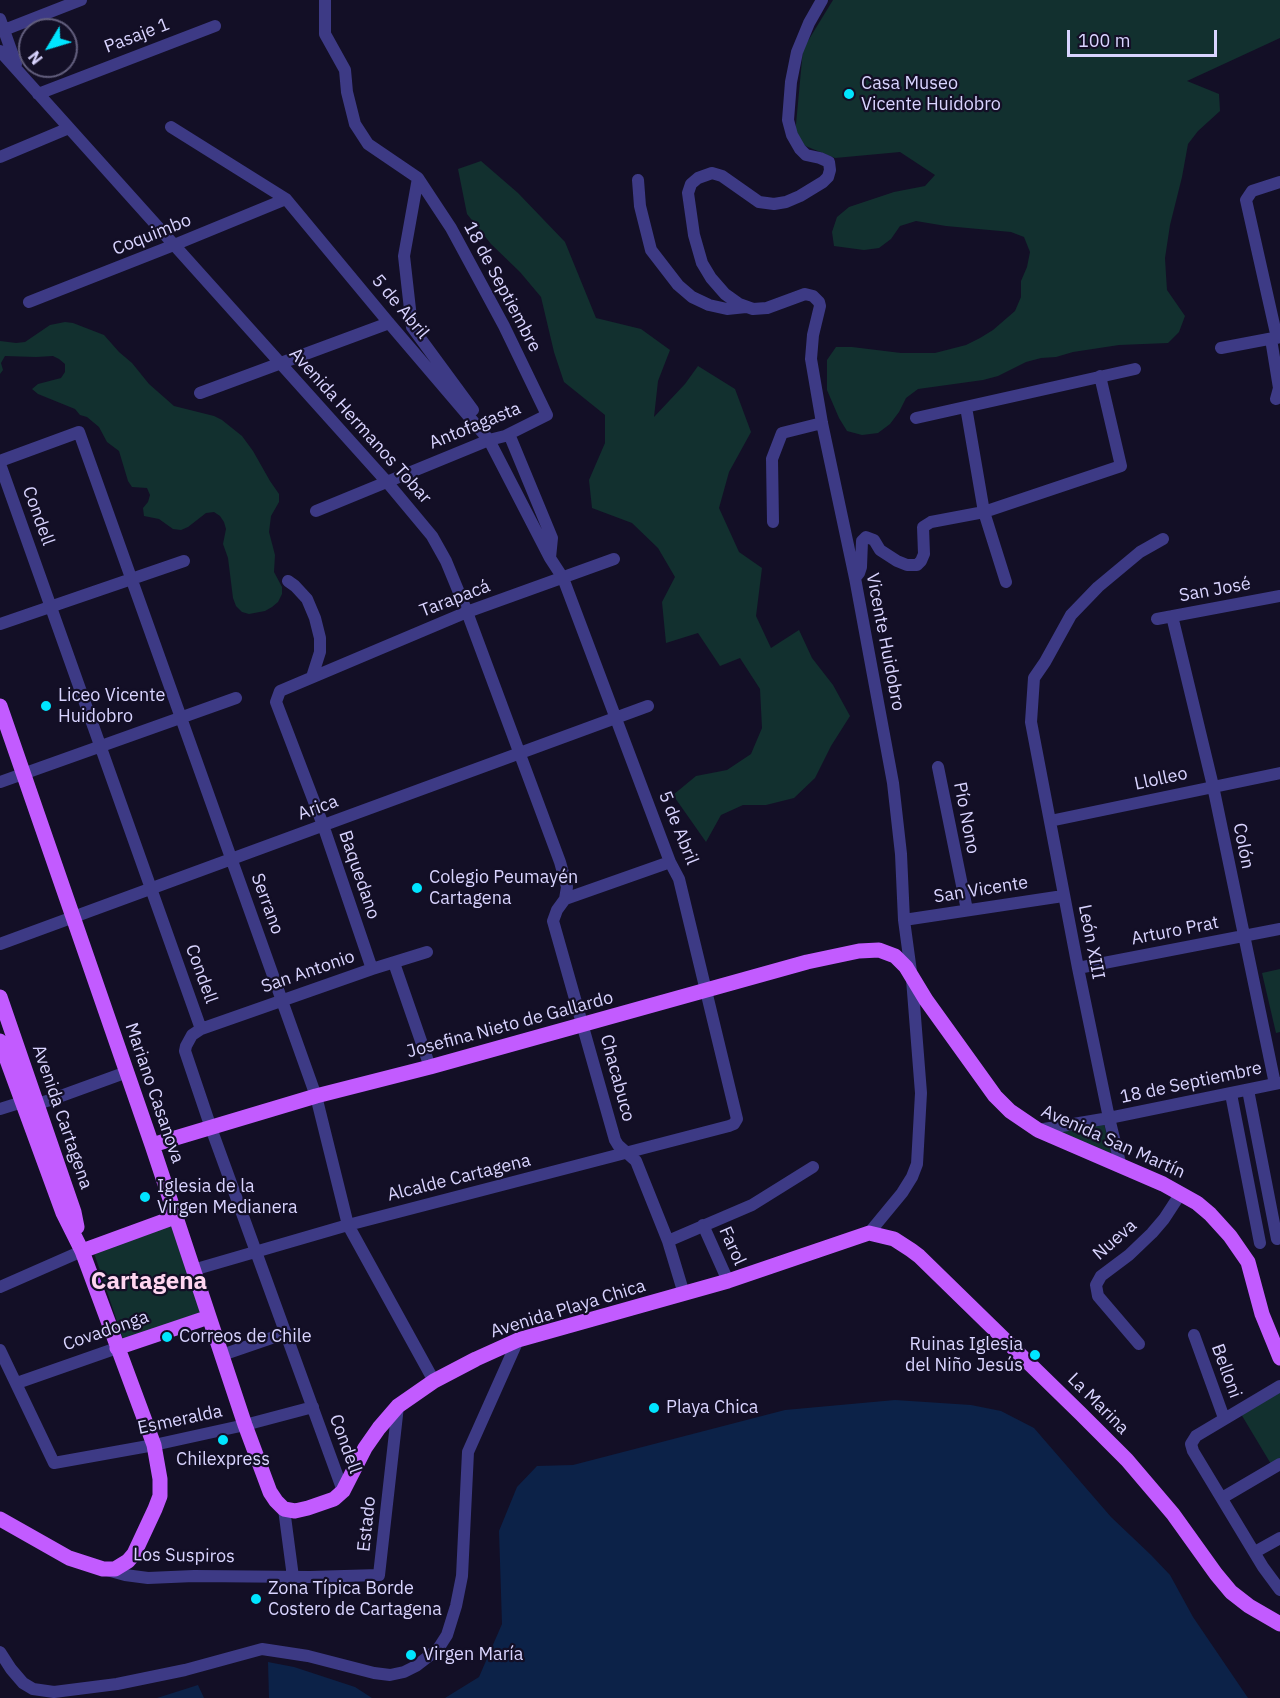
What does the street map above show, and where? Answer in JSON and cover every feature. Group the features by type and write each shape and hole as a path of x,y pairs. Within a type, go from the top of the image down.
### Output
{"main road":[{"name":"Mariano Casanova","path":"0,706 246,1425 270,1492 284,1509"},
{"name":"Josefina Nieto de Gallardo","path":"152,1145 316,1096 584,1025 807,962 859,951 879,950"},
{"name":"Avenida San Martín","path":"879,950 890,953 901,961 995,1096 1010,1112 1038,1130 1181,1193 1210,1214 1239,1247 1252,1273 1262,1314 1280,1358"},
{"name":"Avenida Cartagena","path":"0,997 30,1104"},
{"name":"Avenida Cartagena","path":"0,1041 30,1104 74,1212 82,1251 154,1445 160,1479 160,1496 155,1509 134,1554 128,1561 116,1569 103,1569"},
{"path":"82,1251 175,1217"},
{"name":"Avenida Playa Chica","path":"343,1491 365,1448 398,1406 434,1381 476,1359 518,1340 728,1281 869,1233"},
{"name":"La Marina","path":"869,1233 894,1239 919,1256 1127,1460 1173,1514 1216,1574 1232,1592 1249,1606 1280,1624"},
{"name":"Covadonga","path":"117,1348 209,1317"},
{"path":"284,1509 308,1508 334,1498 343,1491"},
{"name":"Los Suspiros","path":"0,1519 60,1554 103,1569"}],"street":[{"path":"18,71 2,24 81,0"},
{"path":"325,0 325,34 345,70 347,92 355,124 368,144 418,178 404,256 412,327 482,423 489,440"},
{"path":"746,307 725,294 702,263 694,235 688,193 694,181 702,175 712,173 722,176 754,199 770,204 793,199 828,177 829,162 806,155 800,149 792,135 788,120 790,82 797,52 808,23 822,0"},
{"name":"Pasaje 1","path":"38,93 215,26"},
{"name":"Avenida Hermanos Tobar","path":"0,51 18,71"},
{"name":"Avenida Hermanos Tobar","path":"24,78 428,529 437,543 467,612 564,873 567,887 566,899"},
{"name":"5 de Abril","path":"171,127 286,199 489,440 550,558 563,578 670,862 679,879 737,1119 734,1124"},
{"path":"0,158 69,128"},
{"name":"18 de Septiembre","path":"418,178 451,228 504,326 547,415"},
{"path":"638,180 640,206 651,250 678,285 692,297 709,305 727,309 746,307"},
{"path":"1276,399 1279,388 1276,338 1246,200 1252,191 1280,182"},
{"name":"Coquimbo","path":"29,302 286,199"},
{"name":"Vicente Huidobro","path":"746,307 767,308 805,294 813,296 819,302 820,311 813,334 811,359 893,783 901,854 903,920 912,979 921,1093 917,1164 902,1193 869,1233"},
{"path":"200,393 389,323"},
{"path":"1221,348 1276,338"},
{"path":"916,418 1135,369"},
{"path":"855,578 861,567 862,541 866,537 874,540 880,550 897,561 907,565 917,565 924,554 922,527 931,522 984,512 1121,466 1100,376"},
{"path":"966,407 984,512 1006,582"},
{"name":"Antofagasta","path":"316,511 489,440 509,434 547,415"},
{"path":"773,522 772,459 782,433 822,423"},
{"name":"Serrano","path":"0,462 79,432 316,1096 348,1225 434,1381"},
{"name":"5 de Abril","path":"509,434 552,538 550,558"},
{"name":"Condell","path":"0,462 201,1029 188,1041 185,1051 343,1491"},
{"name":"León XIII","path":"1121,1167 1063,896 1031,722 1034,678 1071,615 1098,586 1140,552 1163,539"},
{"name":"Tarapacá","path":"312,677 467,612 614,559"},
{"path":"0,624 184,561"},
{"path":"288,581 307,600 320,638 320,652 312,677"},
{"name":"San José","path":"1157,619 1280,596"},
{"name":"Colón","path":"1172,616 1213,786 1243,936 1277,1084"},
{"name":"Baquedano","path":"312,677 280,691 276,702 323,825 372,969"},
{"path":"0,782 236,698"},
{"name":"Arica","path":"0,944 648,706"},
{"name":"Pío Nono","path":"938,767 967,910"},
{"name":"Llolleo","path":"1050,821 1280,773"},
{"path":"566,899 670,862"},
{"name":"San Vicente","path":"903,920 1063,896"},
{"name":"Chacabuco","path":"566,899 556,910 553,921 615,1140 636,1161 668,1240 684,1294"},
{"name":"Arturo Prat","path":"1078,968 1280,929"},
{"name":"San Antonio","path":"201,1029 427,952"},
{"path":"394,963 430,1067"},
{"path":"0,1109 16,1104 30,1104 127,1072"},
{"name":"18 de Septiembre","path":"1038,1130 1277,1084"},
{"path":"1239,1247 1279,1239 1248,1090"},
{"path":"1231,1094 1260,1243"},
{"name":"Alcalde Cartagena","path":"193,1270 348,1225 734,1124"},
{"path":"668,1240 752,1205 813,1167"},
{"name":"Nueva","path":"1138,1344 1098,1296 1096,1285 1101,1276 1130,1255 1152,1233 1181,1193"},
{"name":"Farol","path":"703,1225 728,1281"},
{"path":"0,1287 82,1251"},
{"path":"222,1355 286,1333"},
{"name":"Belloni","path":"1194,1335 1224,1418"},
{"path":"0,1653 23,1683 33,1689 54,1692 117,1684 162,1675 262,1649 308,1656 390,1675 416,1666 438,1649 447,1635 462,1576 468,1452 518,1340"},
{"name":"Covadonga","path":"17,1383 117,1348"},
{"path":"0,1350 17,1383"},
{"name":"Esmeralda","path":"17,1383 54,1463 154,1445 246,1425 313,1407"},
{"path":"1280,1386 1196,1436 1191,1444 1193,1451 1280,1590"},
{"name":"Estado","path":"379,1575 398,1406"},
{"path":"1222,1498 1280,1464"},
{"path":"284,1509 293,1577"},
{"path":"1255,1552 1280,1538"},
{"name":"Los Suspiros","path":"103,1569 148,1578 379,1575"}],"green space":[{"path":"833,0 1280,0 1280,38 1187,81 1219,94 1220,111 1198,131 1188,144 1170,225 1165,258 1167,290 1185,316 1179,332 1168,343 1119,345 1073,352 1026,362 998,376 983,380 918,389 906,398 890,424 878,433 862,435 847,431 827,390 827,360 836,347 901,353 935,353 966,345 993,330 1015,311 1021,297 1021,281 1030,252 1024,237 1011,232 916,221 900,226 891,239 879,248 864,250 834,246 832,232 837,217 849,207 894,192 925,186 935,175 900,152 835,158 803,145 795,135 803,49"},
{"path":"481,161 518,193 565,242 596,318 641,329 670,350 658,381 654,417 685,384 698,366 735,389 751,432 729,472 719,508 739,552 762,568 756,616 771,648 799,630 812,658 833,685 850,716 815,778 794,798 766,805 743,805 721,815 706,842 673,795 696,776 727,770 751,754 762,728 760,689 740,658 720,666 698,633 666,643 662,602 675,577 658,548 632,523 592,508 589,480 605,443 605,415 564,382 554,352 541,297 520,272 491,244 467,214 458,169"},
{"path":"65,322 104,335 149,384 174,406 222,420 242,436 253,451 279,494 279,502 271,516 269,532 275,555 274,572 282,587 282,594 272,607 249,614 242,612 236,606 228,558 223,544 226,529 220,516 214,512 206,513 181,530 173,529 159,519 144,516 143,508 150,495 147,488 132,487 119,451 107,442 99,427 75,409 38,394 32,389 38,384 61,378 65,372 65,364 53,356 5,356 1,363 3,370 0,374 0,341 25,342 50,325"},
{"path":"1280,969 1280,1032 1276,1033 1262,973"},
{"path":"1104,1124 1113,1160 1051,1133"},
{"path":"173,1223 202,1312 123,1339 94,1253"},
{"path":"1280,1390 1280,1459 1271,1464 1241,1414"}],"water":[{"path":"895,1400 971,1405 1001,1411 1034,1428 1111,1517 1170,1575 1193,1617 1248,1698 445,1698 479,1677 502,1624 499,1531 517,1487 537,1466 573,1465 785,1410"},
{"path":"268,1662 294,1667 355,1687 372,1698 269,1698"},
{"path":"198,1685 204,1698 157,1698"}],"place":[{"name":"Casa Museo Vicente Huidobro","path":"849,94"},
{"name":"Liceo Vicente Huidobro","path":"46,706"},
{"name":"Colegio Peumayén Cartagena","path":"417,888"},
{"name":"Iglesia de la Virgen Medianera","path":"145,1197"},
{"name":"Correos de Chile","path":"167,1337"},
{"name":"Ruinas Iglesia del Niño Jesús","path":"1035,1355"},
{"name":"Playa Chica","path":"654,1408"},
{"name":"Chilexpress","path":"223,1440"},
{"name":"Zona Típica Borde Costero de Cartagena","path":"256,1599"},
{"name":"Virgen María","path":"411,1655"}],"district":[{"name":"Cartagena","path":"149,1282"}]}
